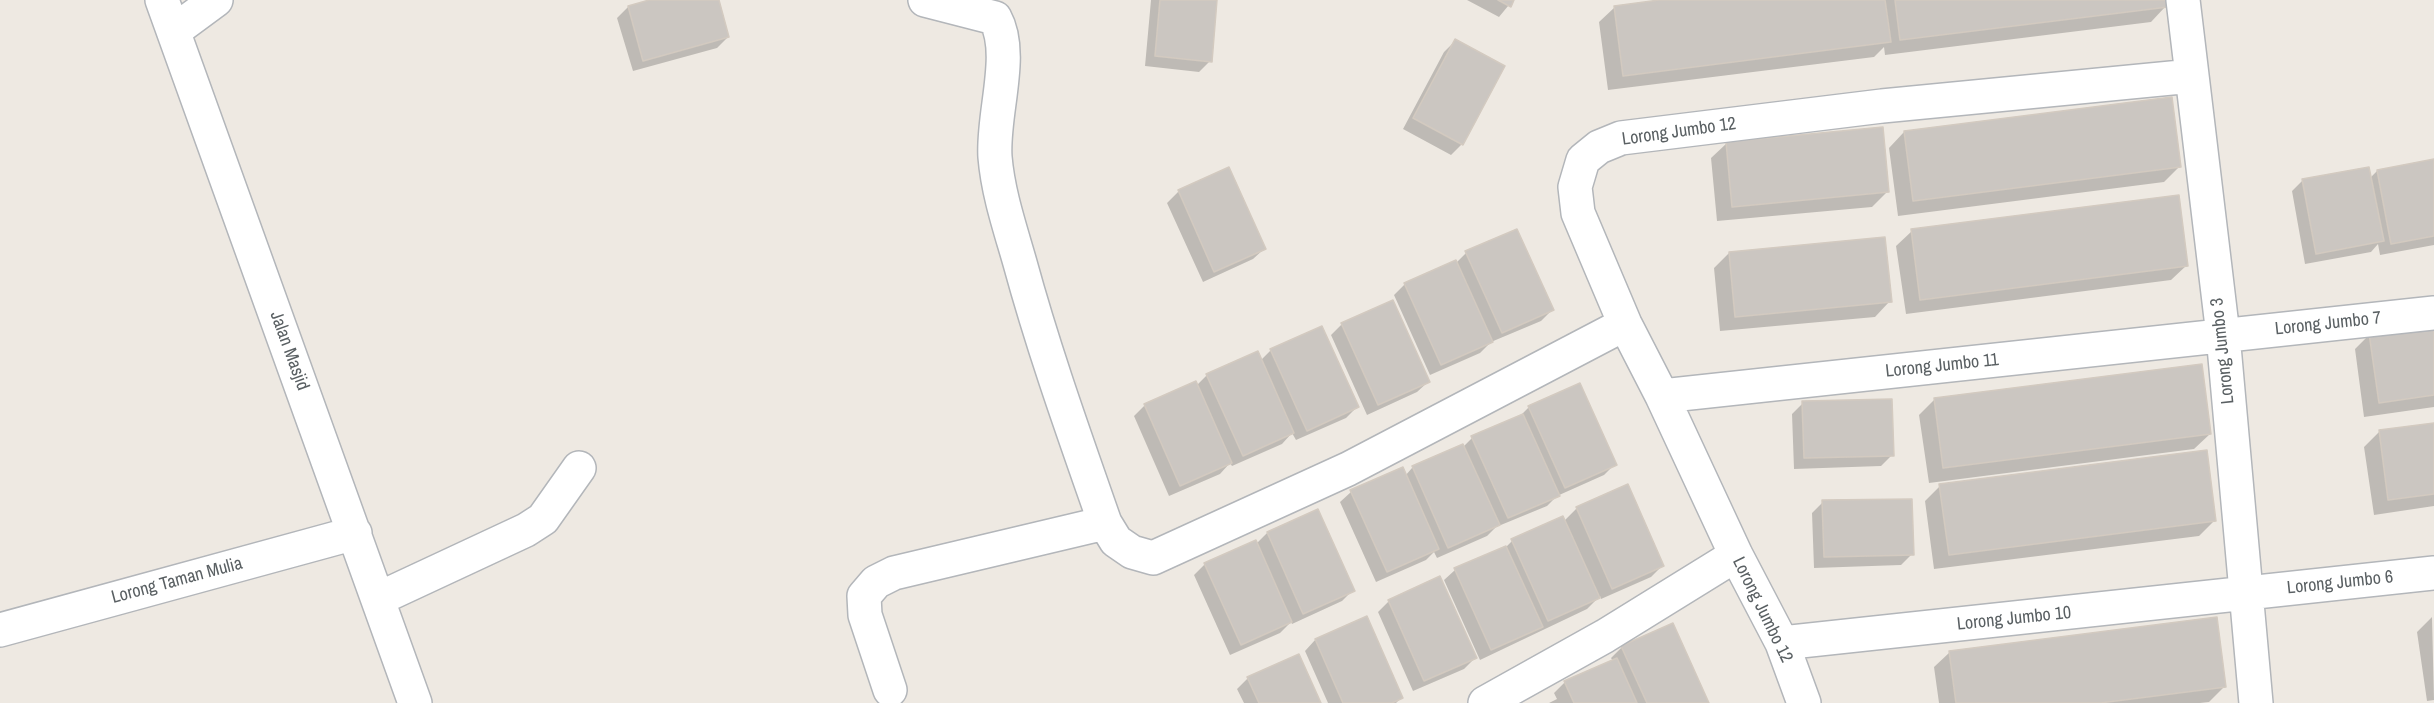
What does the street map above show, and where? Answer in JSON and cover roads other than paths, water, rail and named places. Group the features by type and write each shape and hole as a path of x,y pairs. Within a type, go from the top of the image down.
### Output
{"street":[{"name":"Jalan Masjid","path":"162,0 415,703"},
{"path":"174,31 216,0"},
{"path":"925,0 996,18 1003,31 1003,64 996,120 997,178 1033,310 1105,523 1116,541 1132,552 1153,558 1348,468 1625,324"},
{"name":"Lorong Jumbo 3","path":"2183,0 2223,335 2256,703"},
{"name":"Lorong Jumbo 12","path":"1803,703 1782,643 1736,555 1662,396 1625,324 1578,213 1575,187 1583,160 1599,147 1621,138 1882,106 2192,76"},
{"name":"Lorong Jumbo 7","path":"2223,335 2434,313"},
{"name":"Lorong Jumbo 11","path":"1662,396 2223,335"},
{"path":"378,600 526,530 543,519 579,468"},
{"path":"890,690 865,615 864,596 876,582 894,573 1105,523"},
{"name":"Lorong Taman Mulia","path":"0,630 355,533"},
{"path":"1485,703 1605,636 1736,555"},
{"name":"Lorong Jumbo 6","path":"2246,594 2434,573"},
{"name":"Lorong Jumbo 10","path":"1782,643 2246,594"}]}
